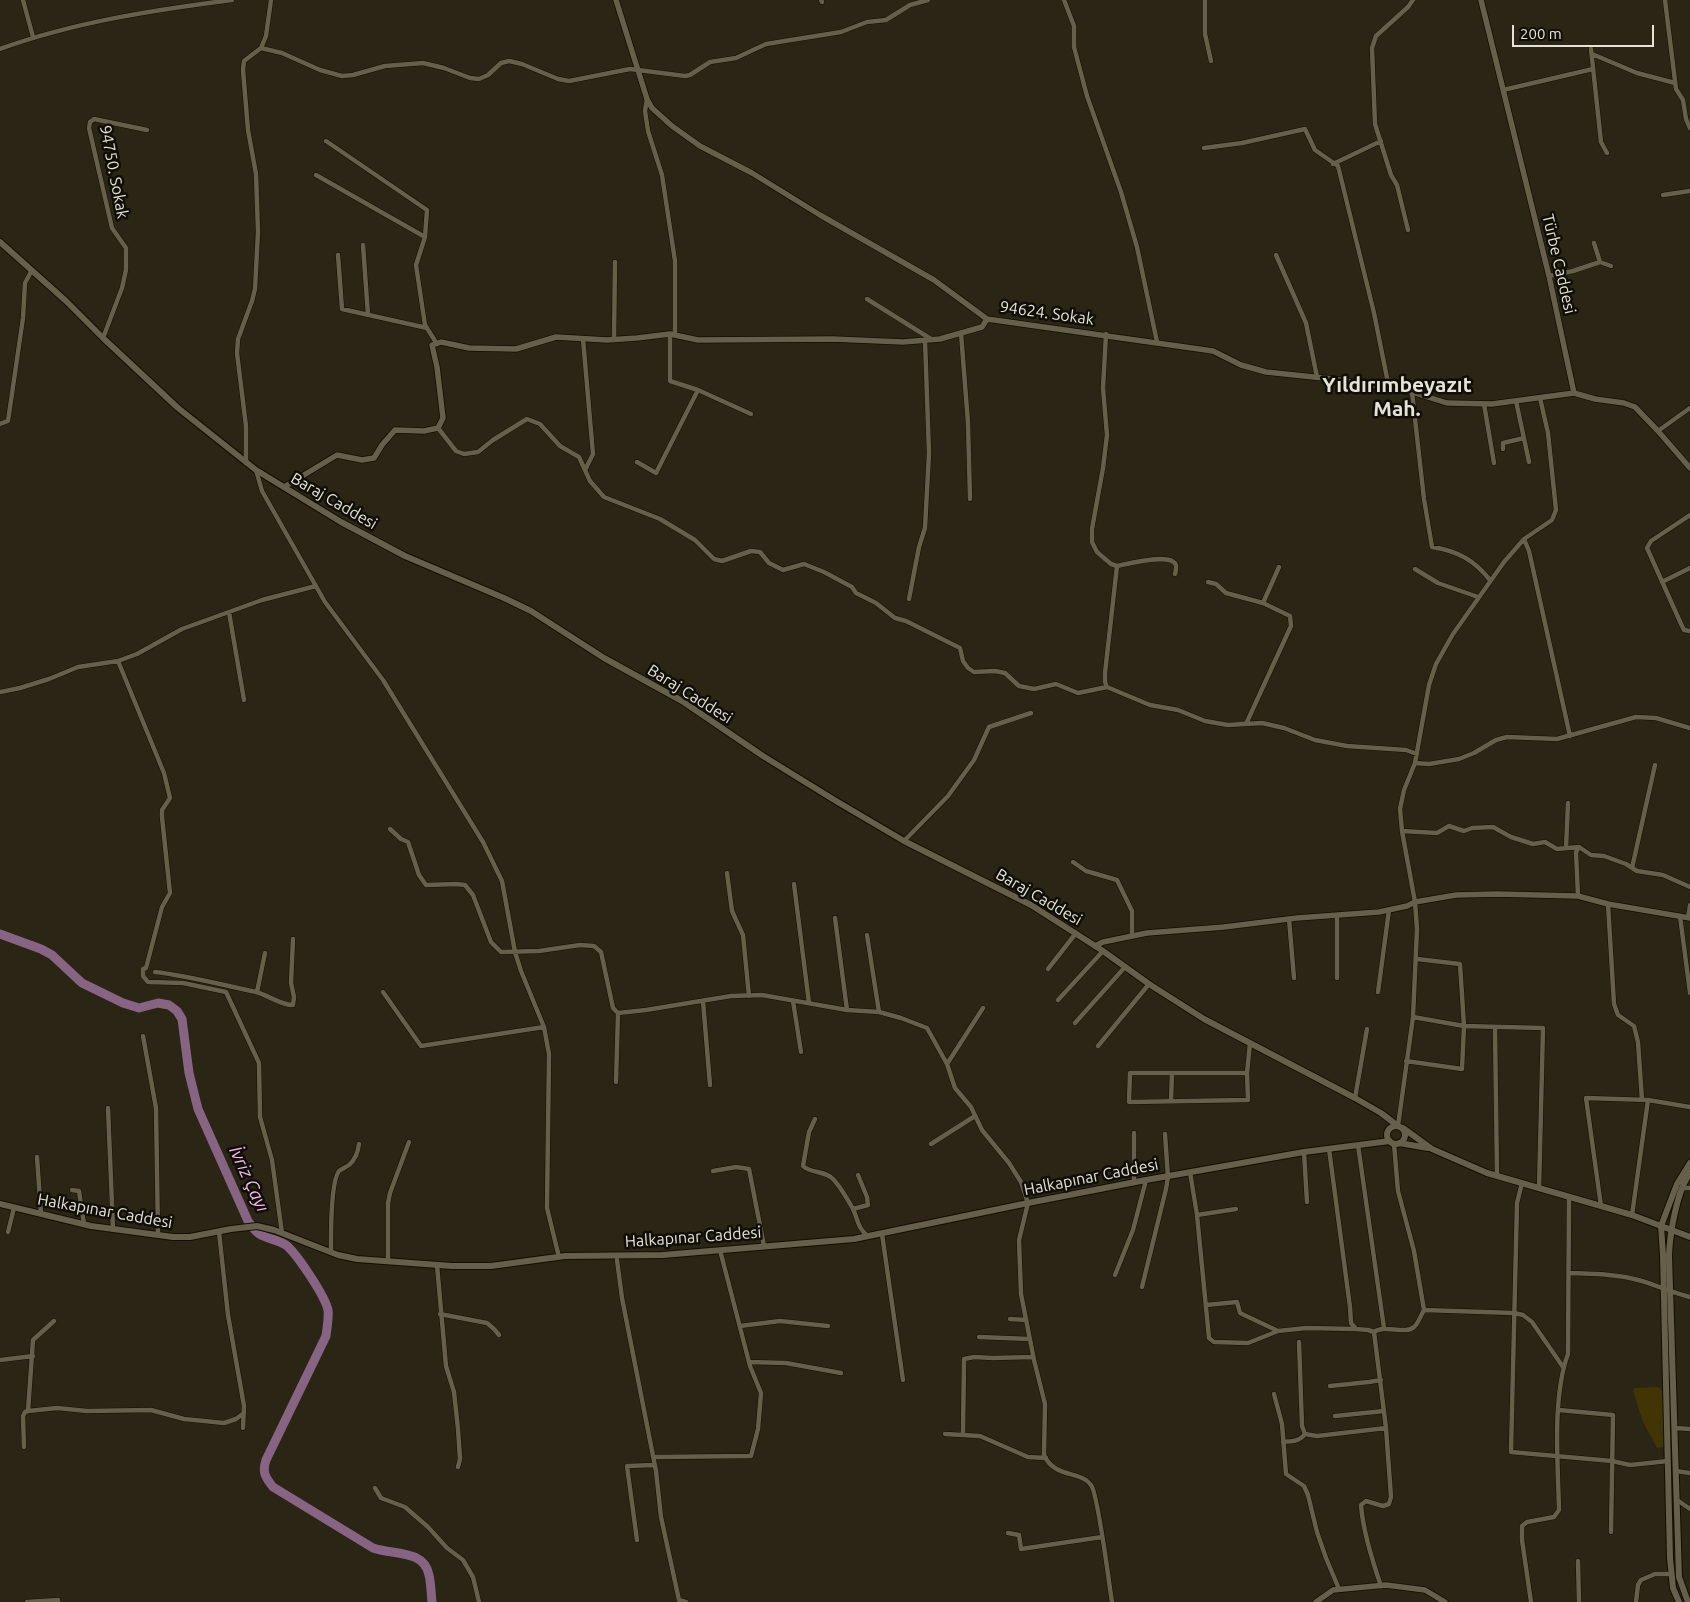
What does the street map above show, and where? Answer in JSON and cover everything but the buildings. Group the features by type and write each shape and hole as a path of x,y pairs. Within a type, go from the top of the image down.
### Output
{"main road":[{"name":"Baraj Caddesi","path":"0,242 66,301 178,408 256,470 341,522 405,556 531,611 616,666 686,704 788,772 904,841 1031,905 1204,1019 1355,1098 1432,1149"},
{"path":"1393,1126 1400,1127 1405,1135 1403,1140 1394,1143 1387,1137 1389,1129 1393,1126"},
{"name":"Halkapınar Caddesi","path":"0,1204 84,1224 158,1235 190,1237 251,1226 266,1228 331,1252 357,1259 437,1265 491,1266 558,1257 663,1256 764,1246 830,1242 869,1237 1146,1180 1329,1148 1394,1143 1432,1149"},
{"path":"1432,1149 1497,1176 1632,1215 1690,1237"},
{"path":"1679,1602 1673,1588 1672,1574 1661,1226 1677,1184 1690,1163"},
{"path":"1688,1602 1679,1578 1670,1240 1677,1200 1690,1173"}],"street":[{"path":"23,0 33,37"},
{"path":"0,49 33,37 136,13 232,0"},
{"path":"246,463 246,421 237,353 240,332 253,296 258,244 256,174 248,136 243,70 244,61 262,48 266,36 271,0"},
{"name":"94624. Sokak","path":"616,0 647,98 652,108 658,114 700,146 752,174 820,216 934,280 987,319 1106,334 1213,351 1241,365 1266,372 1317,377 1389,388 1412,392 1447,403 1484,404 1574,393"},
{"path":"262,48 278,52 320,70 342,76 353,75 385,66 422,64 444,68 470,78 479,79 488,75 500,63 509,62 522,64 558,79 569,81 615,71 637,69 680,76 690,75 710,62 736,58 766,44 834,34 867,22 886,20 910,5 928,0"},
{"path":"1064,0 1074,26 1074,47 1087,96 1121,192 1137,247 1157,342"},
{"path":"1205,0 1205,34 1211,61"},
{"path":"1408,230 1397,185 1391,175 1375,124 1372,48 1376,36 1408,7 1413,0"},
{"name":"Türbe Caddesi","path":"1481,0 1550,276 1574,393"},
{"path":"1665,0 1676,89 1683,100 1686,119 1690,128"},
{"path":"1607,153 1601,142 1592,51 1637,74 1675,83"},
{"path":"1504,90 1593,69"},
{"path":"647,98 644,111 648,131 662,175 675,261 670,381 698,390 751,414"},
{"name":"94750. Sokak","path":"103,338 122,288 126,270 126,248 112,228 89,128 90,122 94,119 147,130"},
{"path":"1204,148 1242,143 1306,129 1314,150 1338,166 1374,313 1389,388"},
{"path":"326,141 427,210 425,238 416,266 425,325 437,344"},
{"path":"1333,164 1381,141"},
{"path":"316,175 425,238"},
{"path":"1663,195 1690,191"},
{"path":"1594,243 1600,262"},
{"path":"363,245 368,315"},
{"path":"338,255 342,309 427,328"},
{"path":"1276,255 1306,323 1317,377"},
{"path":"614,340 615,262"},
{"path":"1550,276 1600,262 1611,266"},
{"path":"0,424 8,421 23,318 25,283 32,270"},
{"path":"867,299 932,340"},
{"path":"438,428 442,418 437,367 432,345 441,342 469,348 516,349 556,337 614,340 672,335 698,340 834,339 903,342 932,340 961,333 982,327 987,319"},
{"path":"961,333 968,422 970,499"},
{"path":"1106,334 1103,388 1107,435 1104,468 1092,529 1092,542 1097,552 1111,564 1117,566 1164,558 1172,561 1176,566 1176,574"},
{"path":"583,339 593,454 585,470"},
{"path":"908,599 926,528 929,454 925,340"},
{"path":"638,462 656,473 698,390"},
{"path":"1412,392 1424,499 1432,547 1466,557 1479,566 1490,580"},
{"path":"1574,393 1595,399 1624,403 1639,410 1690,468"},
{"path":"1400,1127 1406,1060 1413,1017 1418,930 1400,809 1404,790 1417,754 1429,685 1436,664 1490,580 1524,539 1552,520 1556,510 1548,432 1540,398"},
{"path":"1516,401 1529,462"},
{"path":"1484,404 1494,463"},
{"path":"1658,431 1690,408"},
{"path":"438,428 456,451 464,454 478,452 493,440 528,419 540,424 560,446 579,457 590,481 604,497 660,519 695,540 714,559 722,561 751,551 760,552 769,563 783,570 804,564 824,572 852,587 856,593 876,604 895,618 906,621 960,648 963,661 974,672 995,671 1005,673 1019,686 1034,689 1056,684 1078,693 1107,687 1150,705 1178,710 1204,721 1228,725 1262,723 1284,728 1316,740 1347,746 1406,750 1417,754"},
{"path":"284,487 337,455 362,460 374,458 395,430 438,428"},
{"path":"1503,449 1503,443 1524,438"},
{"path":"256,470 262,491 325,602 383,680 483,842 502,881 520,971 544,1028 548,1054 547,1208 558,1257"},
{"path":"1690,515 1647,545 1650,556 1682,626 1684,630 1690,631"},
{"path":"1524,539 1531,560 1570,736"},
{"path":"1107,687 1105,673 1117,566"},
{"path":"1263,603 1279,567"},
{"path":"1662,582 1690,568"},
{"path":"1415,569 1438,584 1478,597"},
{"path":"1208,582 1216,584 1226,593 1263,603 1290,616 1291,626 1246,724"},
{"path":"0,692 49,679 78,667 118,661 155,645 182,629 262,600 316,586"},
{"path":"229,612 244,700"},
{"path":"118,661 164,773 170,798 162,810 170,893 162,907 146,968 143,969 143,976 148,982 183,984 226,992"},
{"path":"904,841 948,796 974,760 989,727 1031,713"},
{"path":"1415,762 1429,764 1459,759 1474,753 1496,740 1507,737 1542,740 1556,739 1636,717 1656,718 1690,728"},
{"path":"1632,868 1655,765"},
{"path":"1566,848 1568,803"},
{"path":"1402,831 1437,833 1449,826 1464,831 1472,828 1493,826 1533,844 1545,842 1557,849 1579,847 1591,855 1604,856 1626,864 1637,871 1663,875 1690,887"},
{"path":"390,829 401,839 408,842 419,875 426,885 465,885 473,895 487,934 501,952 539,951 580,944 594,946 601,952 614,1008 618,1013 616,1082"},
{"path":"1578,896 1576,852 1579,847"},
{"path":"1073,862 1086,872 1117,880 1132,911 1132,936"},
{"path":"727,873 732,911 743,935 748,996"},
{"path":"794,884 809,1003"},
{"path":"1095,946 1103,942 1147,933 1224,928 1289,919 1389,910 1415,902 1456,895 1578,896 1608,904 1689,918 1690,905"},
{"path":"1608,904 1614,1004 1618,1014 1634,1026 1638,1042 1645,1100 1632,1215"},
{"path":"1378,992 1389,910"},
{"path":"1336,978 1337,915"},
{"path":"1680,916 1690,993"},
{"path":"835,918 846,1010"},
{"path":"1289,919 1294,978"},
{"path":"1048,969 1076,934"},
{"path":"867,935 879,1012"},
{"path":"155,972 185,976 257,992 287,1005 293,1005 294,997 291,983 293,939"},
{"path":"1058,1000 1103,951"},
{"path":"257,992 265,953"},
{"path":"1406,1060 1462,1069 1464,1026 1460,964 1417,959"},
{"path":"1075,1023 1125,967"},
{"path":"1098,1046 1149,984"},
{"path":"226,992 229,987"},
{"path":"226,992 259,1063 260,1117 272,1160 282,1233"},
{"path":"383,992 421,1046 544,1028"},
{"path":"618,1013 731,996 762,995 846,1010 879,1012 927,1028 947,1064 955,1088 971,1107 982,1130 1009,1163 1021,1182 1028,1203 1019,1240 1022,1294 1033,1357 1045,1404 1046,1458 1057,1470 1086,1481 1092,1486 1112,1602"},
{"path":"703,1001 710,1085"},
{"path":"793,1001 801,1052"},
{"path":"947,1064 983,1008"},
{"path":"1413,1017 1464,1026 1544,1028 1539,1188"},
{"path":"1495,1028 1497,1176"},
{"path":"1355,1098 1368,1029"},
{"path":"143,1036 156,1108 158,1235"},
{"path":"1247,1073 1130,1072 1129,1102 1248,1100 1247,1073 1250,1044"},
{"path":"1171,1101 1172,1072"},
{"path":"1601,1206 1586,1098 1645,1100 1690,1107"},
{"path":"108,1108 113,1229"},
{"path":"931,1144 975,1116"},
{"path":"815,1119 809,1132 803,1166 807,1170 817,1171 833,1178 853,1209 861,1231 869,1237"},
{"path":"1134,1133 1134,1183"},
{"path":"1142,1286 1168,1177 1165,1134"},
{"path":"388,1262 389,1198 409,1142"},
{"path":"1374,1332 1379,1328 1408,1330 1414,1328 1424,1310 1414,1251 1398,1191 1394,1143"},
{"path":"331,1252 334,1184 339,1171 350,1164 358,1152 359,1144"},
{"path":"1358,1145 1384,1328"},
{"path":"1329,1148 1351,1323 1356,1329"},
{"path":"1304,1152 1307,1202"},
{"path":"37,1157 41,1214"},
{"path":"713,1172 736,1167 749,1169 764,1246"},
{"path":"1190,1172 1197,1215 1209,1338 1214,1342 1248,1343 1278,1331 1306,1328 1356,1329 1374,1332"},
{"path":"853,1209 868,1205 867,1197 858,1175"},
{"path":"1115,1275 1133,1230 1146,1180"},
{"path":"1522,1183 1517,1203 1511,1452 1612,1461 1630,1465 1668,1461"},
{"path":"1682,1188 1690,1188"},
{"path":"72,1190 79,1192 84,1224"},
{"path":"1531,1602 1522,1540 1522,1526 1528,1522 1554,1517 1559,1510 1559,1410 1563,1368 1568,1354 1569,1198"},
{"path":"8,1232 14,1208"},
{"path":"1197,1215 1236,1209"},
{"path":"219,1232 228,1314 244,1406 244,1428"},
{"path":"882,1234 903,1380"},
{"path":"653,1457 751,1456 758,1429 761,1394 749,1362 720,1250"},
{"path":"617,1260 622,1298 653,1457 661,1517 679,1600 686,1602"},
{"path":"437,1265 446,1366 454,1392 460,1460 458,1467"},
{"path":"1569,1273 1598,1274 1641,1280 1671,1292 1690,1297"},
{"path":"1206,1305 1237,1302 1240,1314 1278,1331"},
{"path":"1424,1310 1514,1313 1523,1316 1532,1322 1563,1368"},
{"path":"440,1314 487,1323 499,1335"},
{"path":"1010,1320 1026,1320"},
{"path":"28,1411 33,1340 54,1321"},
{"path":"740,1326 780,1321 828,1326"},
{"path":"1374,1332 1386,1428 1391,1497 1389,1504 1382,1506 1366,1501 1362,1505 1362,1516 1381,1586"},
{"path":"979,1337 1030,1339"},
{"path":"1299,1342 1302,1426 1305,1434"},
{"path":"0,1360 33,1356"},
{"path":"963,1435 964,1359 974,1357 1033,1357"},
{"path":"749,1362 786,1363 841,1374"},
{"path":"1330,1386 1381,1380"},
{"path":"1274,1394 1282,1424 1286,1474 1304,1486 1326,1558 1340,1589"},
{"path":"24,1447 23,1416 28,1411 57,1408 87,1411 151,1410 184,1419 224,1423 236,1420 244,1413"},
{"path":"1559,1410 1612,1416 1611,1532"},
{"path":"1335,1416 1384,1411"},
{"path":"1305,1434 1317,1436 1386,1428"},
{"path":"1675,1428 1690,1429"},
{"path":"945,1434 980,1436 1028,1458 1046,1458"},
{"path":"1283,1442 1295,1441 1302,1438 1305,1434"},
{"path":"637,1540 627,1466 654,1465"},
{"path":"1676,1471 1690,1473"},
{"path":"375,1488 381,1498 405,1507 447,1548 463,1560 473,1577 478,1602"},
{"path":"1677,1500 1690,1509"},
{"path":"1008,1533 1019,1535 1021,1549 1102,1537"},
{"path":"1578,1561 1579,1602"},
{"path":"1636,1602 1638,1585 1641,1580 1655,1574 1672,1574"},
{"path":"1316,1602 1333,1590 1381,1586 1425,1590 1445,1602"},
{"path":"27,1602 58,1600 58,1602"}],"shaded area":[{"path":"1658,1387 1663,1392 1665,1447 1657,1448 1643,1422 1633,1391 1634,1388"}],"waterway":[{"name":"İvriz Çayı","path":"0,934 52,955 82,983 123,1003 139,1008 158,1003 169,1005 177,1011 182,1019 189,1073 198,1109 248,1221 259,1234 283,1243 291,1250 316,1286 328,1310 326,1336 266,1460 264,1468 266,1477 273,1487 373,1548 406,1554 421,1561 429,1575 432,1602"}],"district":[{"name":"Yıldırımbeyazıt Mah.","path":"1397,397"}]}
